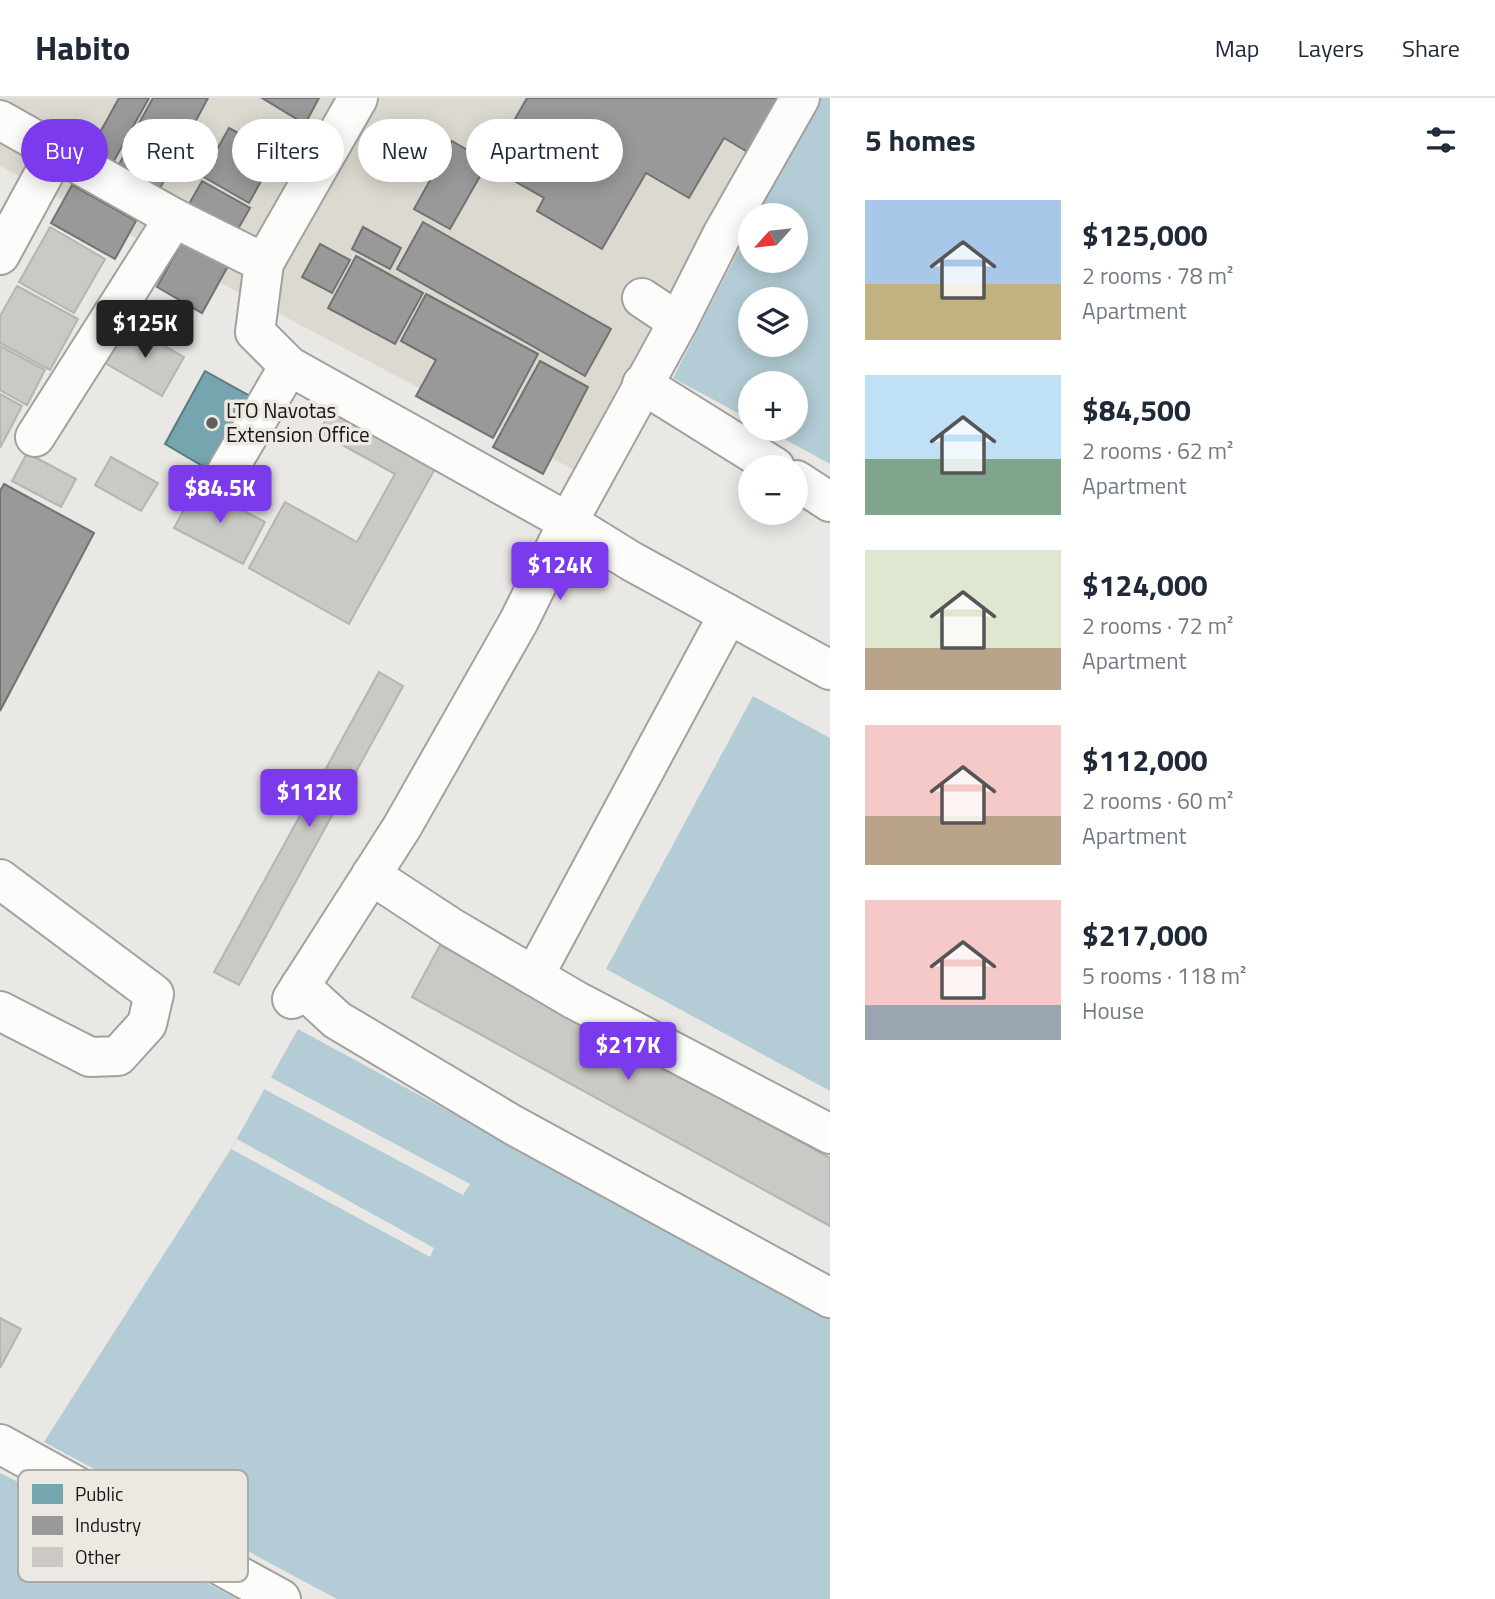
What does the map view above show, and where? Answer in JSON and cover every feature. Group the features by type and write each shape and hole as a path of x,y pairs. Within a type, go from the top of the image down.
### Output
{"street":[{"path":"358,98 264,263 255,332 289,366 568,522 631,561 830,670"},
{"path":"800,98 722,235 568,522 519,621 402,827 296,992 337,1020 513,1125 830,1298"},
{"path":"0,120 21,131"},
{"path":"108,180 174,218 264,263"},
{"path":"0,255 40,182"},
{"path":"34,437 174,218"},
{"path":"642,298 678,321"},
{"path":"219,485 289,366"},
{"path":"642,384 756,455"},
{"path":"808,488 830,502"},
{"path":"534,976 720,630 726,613"},
{"path":"371,875 452,928 534,976 830,1133"},
{"path":"0,879 154,994 147,1024 118,1056 90,1057 0,1011"},
{"path":"0,1444 47,1470"},
{"path":"248,1581 281,1599"}],"shaded area":[{"path":"0,98 787,98 580,473 30,182 108,182 108,119 21,119 21,177 0,166"}],"water":[{"path":"816,98 830,98 830,464 788,441 808,441 808,371 738,371 738,413 673,378 738,251 738,273 808,273 808,203 762,203"},
{"path":"753,696 830,738 830,1091 606,969"},
{"path":"298,1029 830,1319 830,1599 0,1599 0,1473 18,1482 18,1582 248,1582 248,1470 29,1470 44,1442 231,1149"}],"pier":[{"path":"270,1077 470,1184 463,1195 264,1089"},
{"path":"237,1139 434,1248 430,1257 231,1149"},
{"path":"44,1442 96,1470 30,1470"},
{"path":"248,1551 337,1599 237,1599 205,1582 248,1582"}],"building: Public":[{"name":"LTO Navotas Extension Office","path":"205,371 259,401 218,475 165,444"}],"building: Industry":[{"path":"119,98 149,98 137,119 122,119 122,146 111,166 108,164 107,119"},
{"path":"153,98 208,98 197,119 141,119"},
{"path":"262,98 319,98 308,119 297,119"},
{"path":"527,98 795,98 751,154 724,138 689,198 646,173 602,249 537,211 544,198 516,182 623,182 623,119 515,119"},
{"path":"229,128 232,130 232,182 261,182 249,203 212,182 218,182 218,148"},
{"path":"452,141 466,149 466,182 477,182 450,229 414,209 429,182 452,182"},
{"path":"122,159 122,174 116,170"},
{"path":"136,182 163,182 157,194"},
{"path":"201,182 250,208 233,238 185,211"},
{"path":"72,185 136,221 115,259 51,223"},
{"path":"423,222 611,329 585,376 397,269"},
{"path":"363,227 401,248 390,269 352,249"},
{"path":"183,240 228,266 202,313 157,287"},
{"path":"320,244 350,260 332,293 302,277"},
{"path":"356,256 423,293 395,344 328,308"},
{"path":"426,294 538,354 493,438 416,396 436,360 401,341"},
{"path":"540,361 588,387 543,474 493,447"},
{"path":"4,484 94,533 0,711 0,491"}],"building: Other":[{"path":"50,227 105,259 74,313 19,282"},
{"path":"17,286 78,319 50,370 0,343 0,316"},
{"path":"127,324 184,357 162,396 105,363"},
{"path":"0,346 45,370 27,405 0,390"},
{"path":"0,394 22,406 0,448"},
{"path":"332,409 436,467 349,624 249,568 285,502 357,542 395,474 319,432"},
{"path":"27,453 76,479 61,507 12,481"},
{"path":"111,457 158,483 141,511 95,485"},
{"path":"197,486 265,522 243,564 174,528"},
{"path":"379,672 403,686 239,985 214,972"},
{"path":"440,945 830,1158 830,1226 412,997"},
{"path":"0,1318 21,1329 0,1368"}],"place":[{"name":"LTO Navotas Extension Office","path":"212,423"}]}
